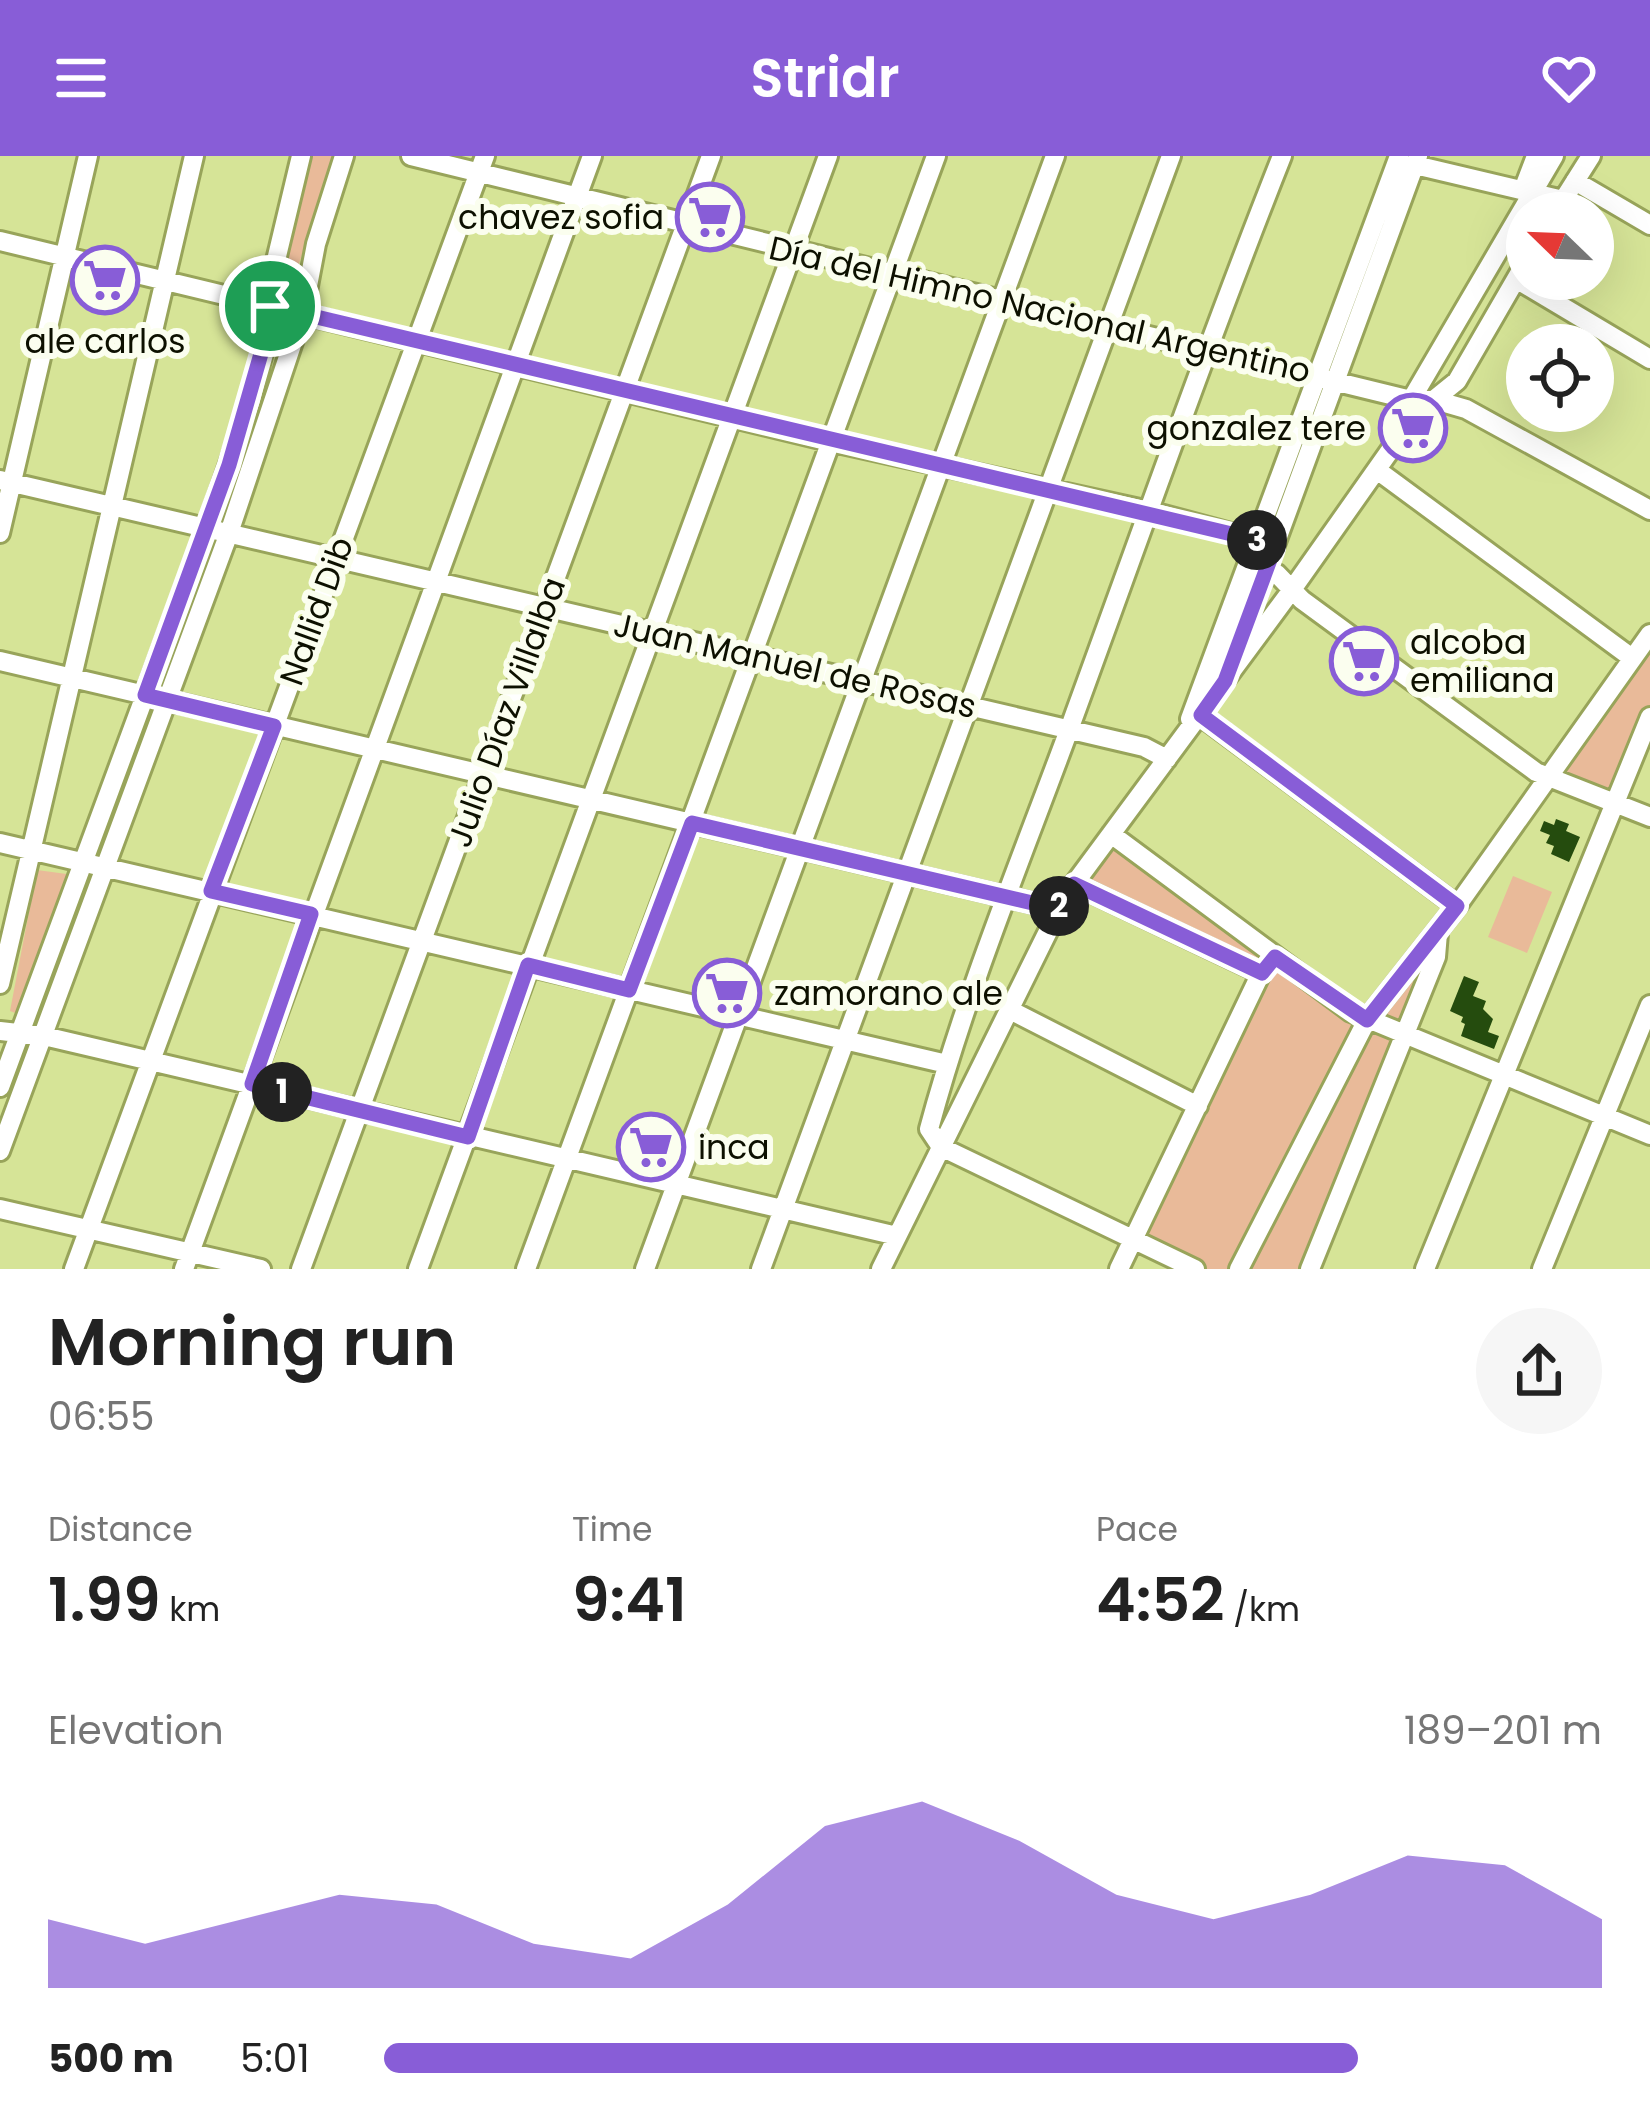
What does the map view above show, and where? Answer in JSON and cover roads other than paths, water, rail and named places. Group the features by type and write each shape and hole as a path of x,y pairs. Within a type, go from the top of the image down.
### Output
{"street":[{"path":"0,533 6,482 88,156"},
{"path":"0,984 194,156"},
{"path":"0,1151 230,532 286,309 272,278 301,156"},
{"path":"0,1087 207,528 266,340 316,244 344,156"},
{"name":"Día del Himno Nacional Argentino","path":"411,156 482,165 577,198 1411,400 1435,400 1466,409 1650,509"},
{"path":"187,1261 592,156"},
{"name":"Julio Díaz Villalba","path":"301,1269 711,156"},
{"path":"418,1269 829,156"},
{"path":"526,1269 937,156"},
{"path":"645,1269 1055,156"},
{"path":"761,1269 1172,156"},
{"path":"1196,1269 941,1148 929,1129 947,1064 1205,350 1282,156"},
{"path":"1527,191 1536,156"},
{"path":"1411,400 1527,191 1554,156"},
{"path":"1568,192 1591,156"},
{"path":"1182,740 1262,554 1401,159 1527,191"},
{"name":"Nallid Dib","path":"74,1269 482,165"},
{"path":"1575,181 1650,225"},
{"path":"0,241 832,442 1149,512 1262,554 1291,591 1550,778 1650,817"},
{"path":"881,1269 1074,884 1415,416 1457,381 1506,296"},
{"path":"1551,300 1650,359"},
{"path":"1377,470 1632,658"},
{"name":"Juan Manuel de Rosas","path":"6,482 1069,729 1144,747 1167,760"},
{"path":"1225,681 1262,554"},
{"path":"1239,1269 1367,1020 1457,906 1650,634"},
{"path":"0,661 1058,909"},
{"path":"1201,715 1457,906"},
{"path":"1425,1269 1650,717"},
{"path":"1112,834 1268,965"},
{"path":"0,844 947,1064"},
{"path":"1074,884 1268,965 1367,1020 1650,1135"},
{"path":"1310,1269 1436,957 1438,931"},
{"path":"1119,1269 1268,965"},
{"path":"1542,1269 1650,1005"},
{"path":"1010,1010 1198,1106"},
{"path":"0,1031 44,1036 897,1236"},
{"path":"0,1209 89,1229 187,1261 261,1269"}],"place":[{"name":"chavez sofia","path":"710,217"},
{"name":"ale carlos","path":"105,280"},
{"name":"gonzalez tere","path":"1413,428"},
{"name":"alcoba emiliana","path":"1364,661"},
{"name":"zamorano ale","path":"727,993"},
{"name":"inca","path":"651,1147"}]}
